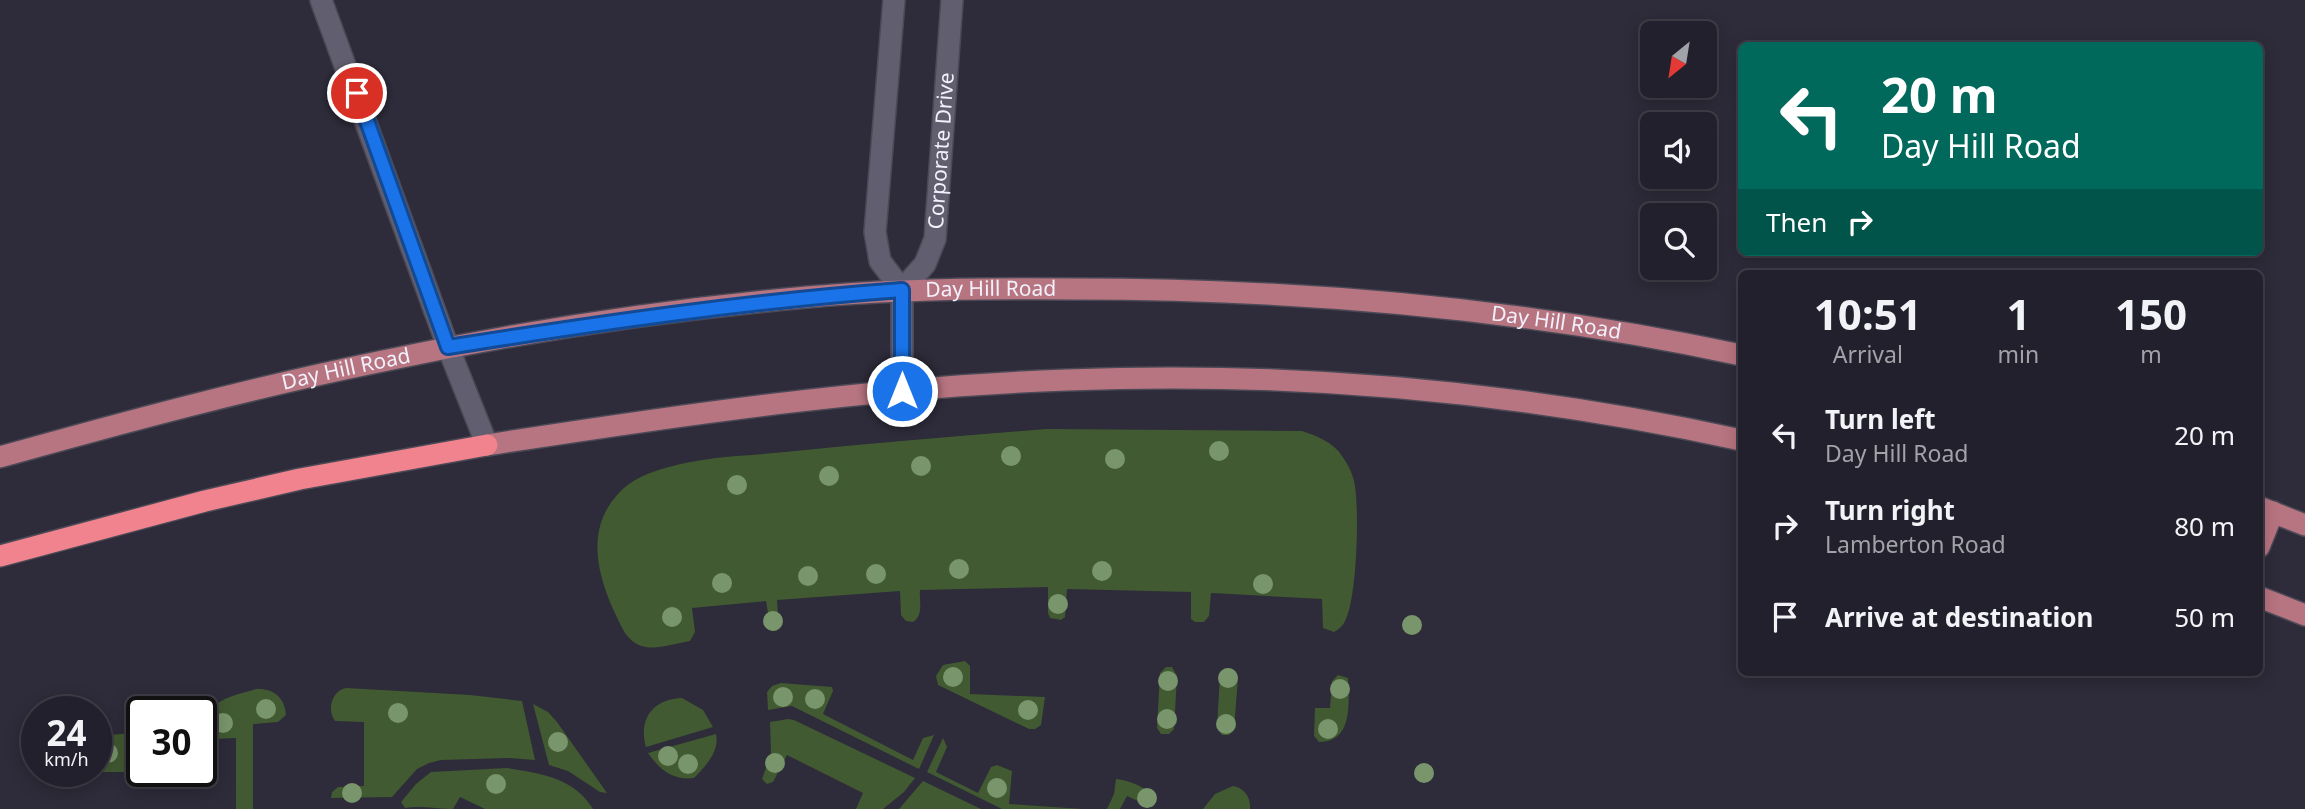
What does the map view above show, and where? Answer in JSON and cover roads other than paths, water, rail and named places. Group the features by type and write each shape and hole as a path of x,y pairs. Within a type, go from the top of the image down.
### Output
{"highway":[{"path":"0,556 192,504 300,479 487,445"}],"main road":[{"name":"Day Hill Road","path":"0,457 236,394 448,347 723,307 902,290 1118,289 1317,297 1520,317 1640,335 1738,354"},
{"path":"487,445 641,421 902,391 1013,382 1125,378 1242,380 1442,392 1613,414 1738,439"},
{"path":"2266,510 2305,525"},
{"path":"2263,599 2305,615"}],"street":[{"path":"321,0 448,347 487,445"},
{"path":"894,0 875,232 880,261 902,290 902,391"},
{"name":"Corporate Drive","path":"902,290 925,264 935,239 952,0"}]}
